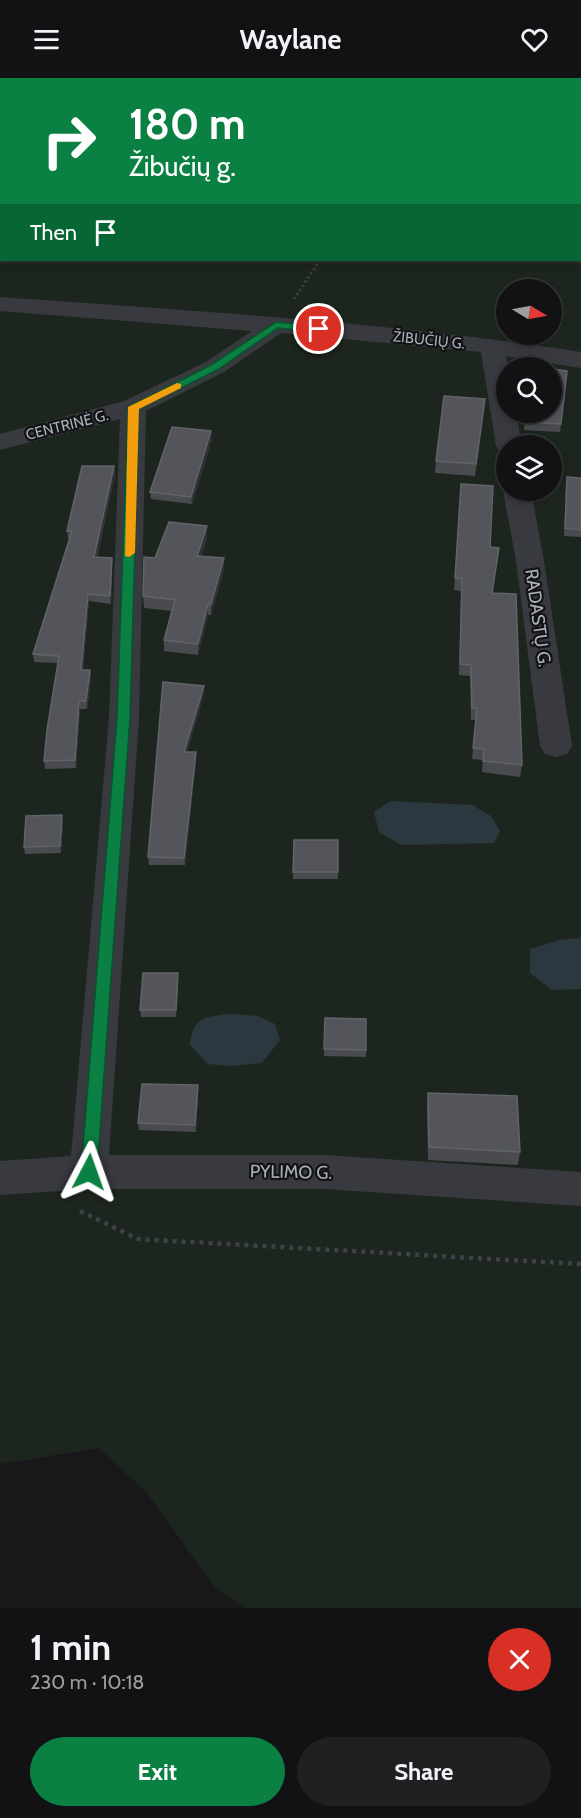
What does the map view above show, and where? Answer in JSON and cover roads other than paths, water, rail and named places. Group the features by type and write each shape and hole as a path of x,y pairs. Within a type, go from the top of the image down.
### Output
{"street":[{"name":"ŽIBUČIŲ G.","path":"0,304 276,325 492,346 581,360"},
{"path":"89,1172 124,718 133,407 215,367 276,325"},
{"path":"492,346 507,435"},
{"name":"CENTRINĖ G.","path":"0,442 133,407"},
{"name":"RADASTŲ G.","path":"519,501 530,561 556,747"},
{"name":"PYLIMO G.","path":"0,1178 89,1172 324,1172 581,1189"}]}
